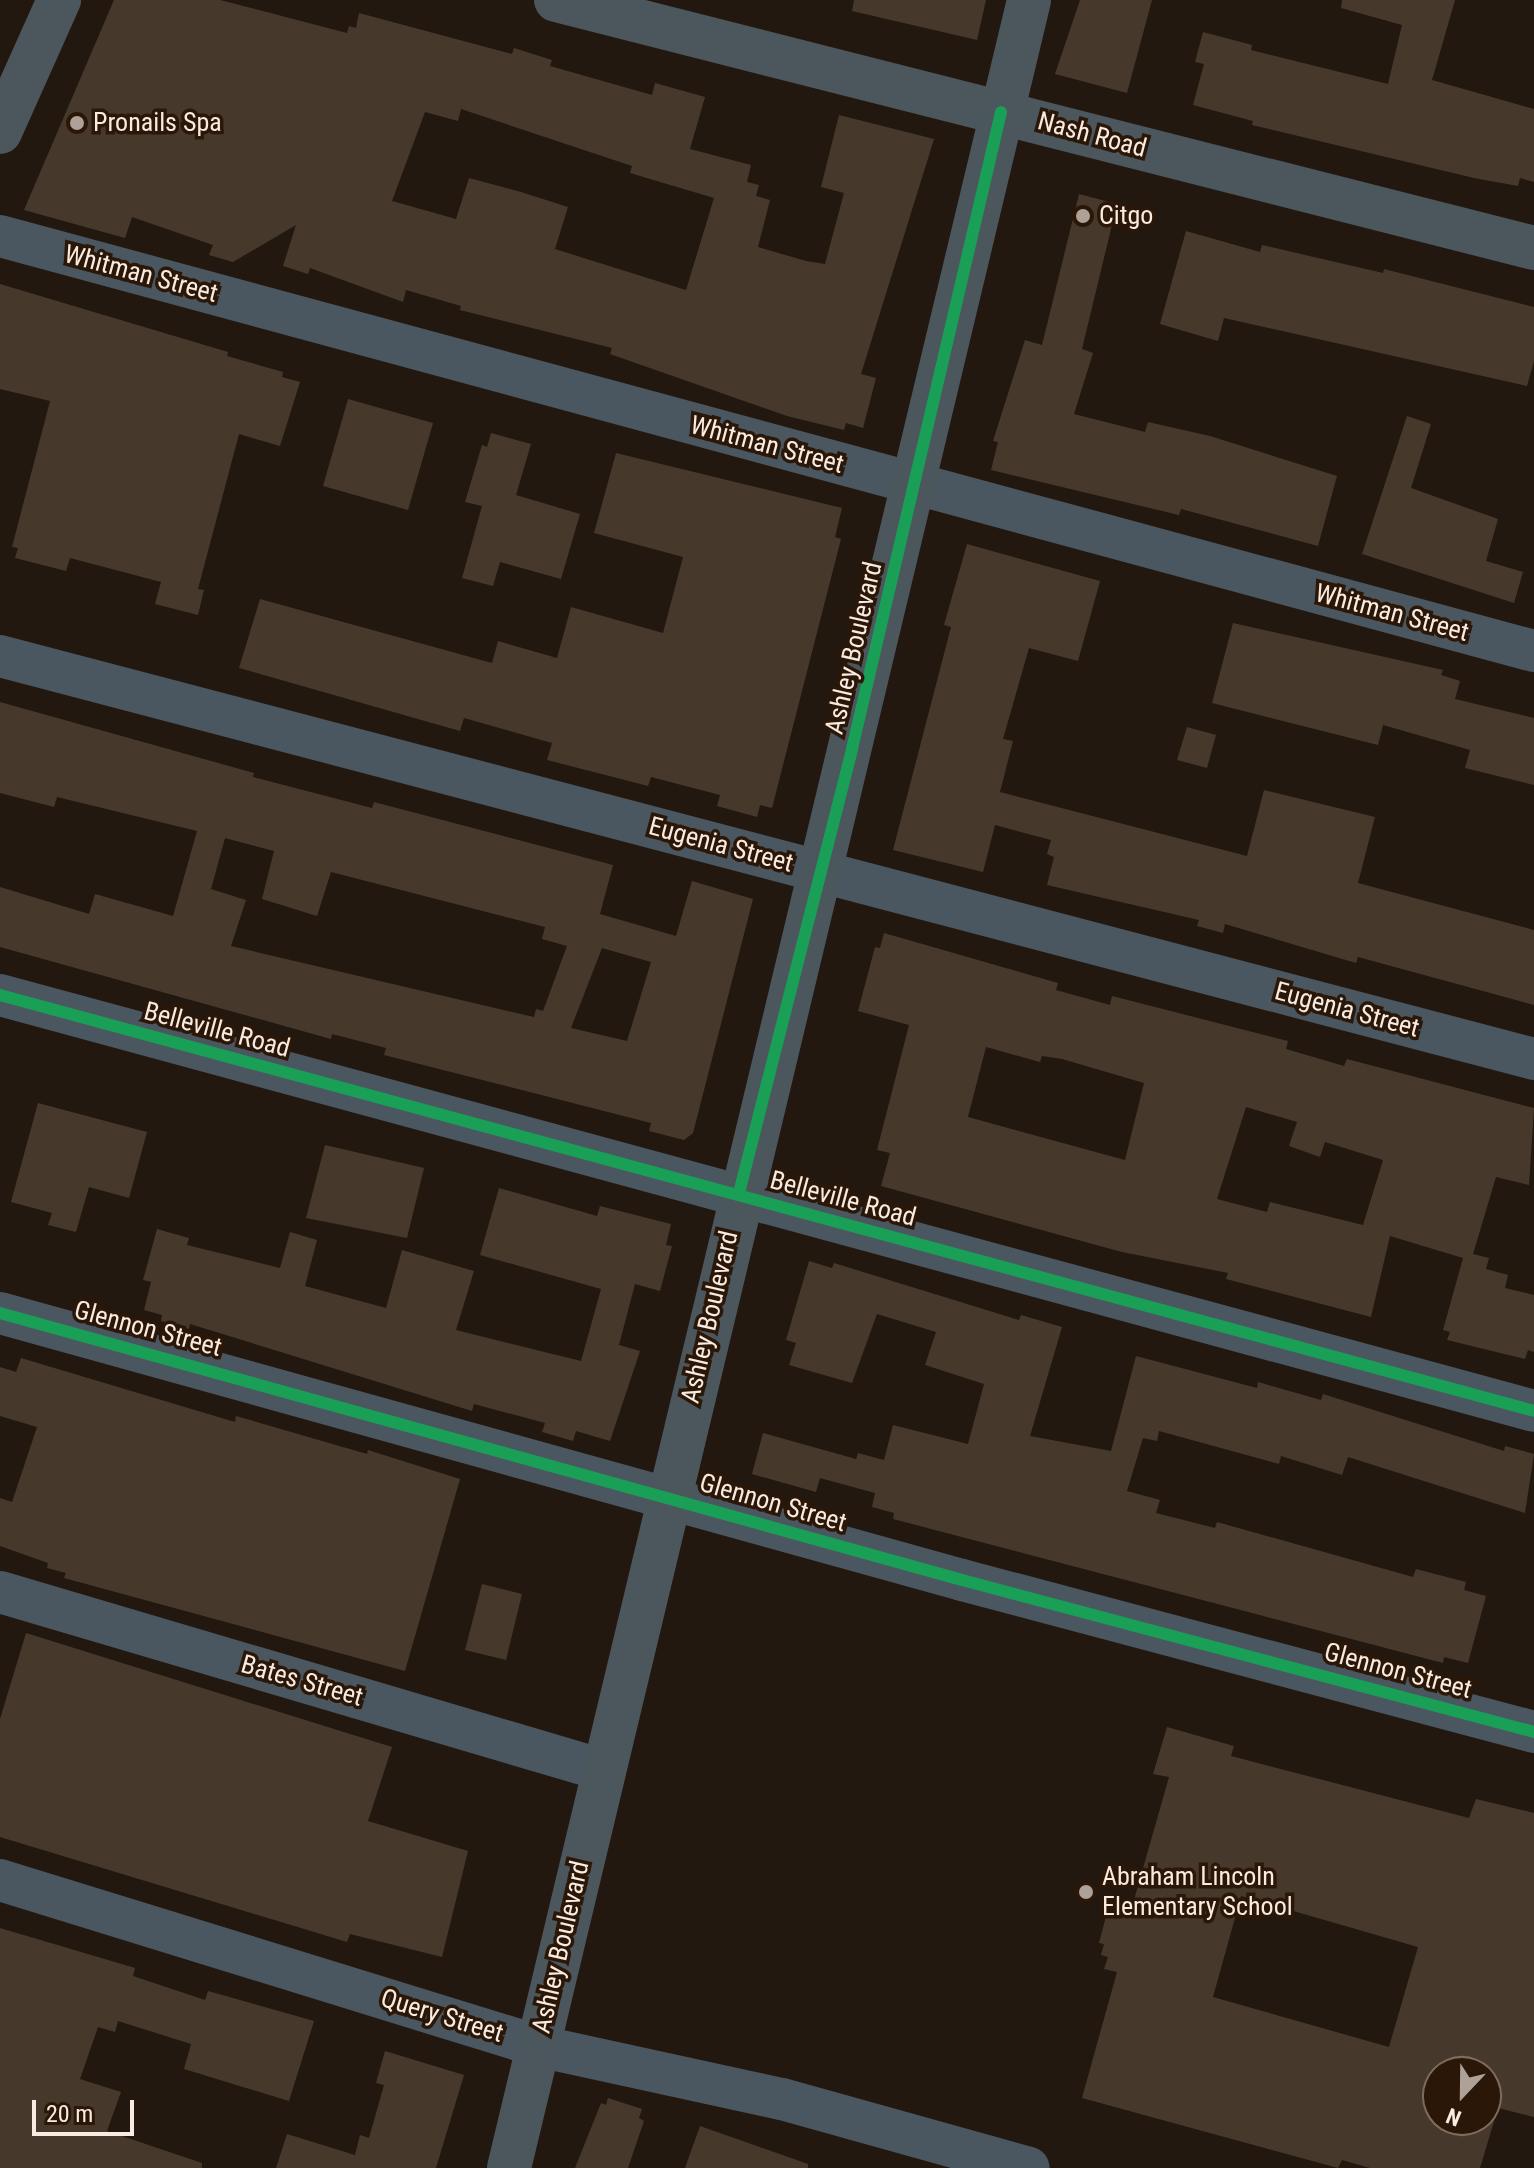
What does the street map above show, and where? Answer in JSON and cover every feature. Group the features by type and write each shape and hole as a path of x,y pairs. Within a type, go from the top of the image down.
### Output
{"main road":[{"path":"0,132 59,0"},
{"name":"Nash Road","path":"556,0 1534,248"},
{"name":"Ashley Boulevard","path":"509,2168 739,1193 822,872 916,486 1029,0"}],"street":[{"name":"Whitman Street","path":"0,236 1534,651"},
{"name":"Eugenia Street","path":"0,656 1534,1059"},
{"name":"Belleville Road","path":"0,995 1534,1411"},
{"name":"Glennon Street","path":"0,1313 668,1495 962,1580 1534,1732"},
{"name":"Bates Street","path":"0,1592 603,1770"},
{"name":"Query Street","path":"0,1880 538,2046 782,2099 1029,2168"}],"building":[{"path":"114,0 220,0 347,33 349,26 356,28 359,13 512,54 514,48 552,60 550,66 652,95 655,83 705,97 690,149 751,165 747,182 759,185 756,196 770,200 758,247 806,261 825,264 844,193 821,187 839,115 934,139 861,374 876,378 863,428 846,423 844,430 787,416 610,354 612,348 460,310 461,306 406,290 403,302 310,268 308,274 283,266 296,225 233,262 209,255 213,245 132,217 125,238 24,210","holes":["461,109 632,166 630,173 714,198 686,290 555,249 568,207 521,192 469,178 456,219 392,201 425,112 458,121"]},
{"path":"854,0 986,0 977,40 852,11"},
{"path":"1080,0 1152,0 1127,93 1055,74"},
{"path":"1342,0 1455,0 1432,80 1534,109 1534,182 1520,178 1518,186 1474,178 1252,125 1253,121 1193,105 1204,64 1195,62 1203,32 1252,45 1251,50 1388,84 1402,25 1341,8"},
{"path":"1079,194 1117,204 1082,349 1093,353 1074,414 1145,432 1148,422 1210,436 1337,476 1318,546 1181,509 1179,515 991,470 998,442 993,441 1025,340 1042,345"},
{"path":"1186,231 1260,252 1262,245 1383,273 1384,269 1534,307 1534,361 1527,386 1224,318 1218,341 1160,324"},
{"path":"0,284 228,352 227,356 283,372 282,377 300,382 280,446 239,434 198,589 204,590 198,615 155,604 161,582 70,558 66,571 15,558 18,548 12,547 50,401 0,389"},
{"path":"348,399 433,423 408,510 323,486"},
{"path":"1407,416 1431,424 1411,488 1498,519 1486,561 1523,572 1514,603 1362,554"},
{"path":"491,433 531,444 516,495 580,514 561,579 500,562 493,586 462,578 482,506 465,502 482,445 487,447"},
{"path":"616,453 842,508 835,537 841,539 772,808 760,805 757,817 717,806 720,795 651,777 648,786 547,760 552,743 464,718 460,731 239,668 260,599 492,663 498,641 557,658 571,607 663,633 683,557 594,533"},
{"path":"967,544 1100,581 1078,661 1029,648 1003,739 1013,741 1000,792 1247,856 1264,790 1375,817 1358,883 1534,930 1534,1005 1358,957 1356,963 1225,924 1223,933 1197,926 1199,920 1047,885 1054,857 1047,854 1051,840 995,825 983,872 893,850 951,627 944,625"},
{"path":"1233,623 1443,670 1441,675 1460,681 1455,699 1534,718 1534,785 1465,768 1470,750 1383,725 1378,745 1212,703"},
{"path":"0,702 254,773 253,777 372,808 374,802 613,865 600,914 676,936 692,881 753,899 693,1133 684,1140 649,1131 651,1123 384,1055 386,1048 332,1034 331,1039 0,947 0,887 89,914 95,894 173,916 197,831 57,797 54,807 0,793","holes":["225,838 274,851 262,899 317,916 331,872 545,927 542,939 567,946 543,1011 536,1009 534,1017 231,946 246,900 211,889","602,948 651,962 627,1041 571,1028"]},
{"path":"1187,727 1216,735 1207,768 1177,760"},
{"path":"884,933 1058,983 1056,990 1110,1005 1112,996 1288,1041 1286,1049 1344,1066 1347,1059 1534,1108 1529,1185 1496,1177 1473,1254 1489,1258 1486,1269 1508,1275 1505,1288 1534,1295 1534,1352 1528,1350 1525,1359 1447,1340 1450,1332 1443,1330 1463,1258 1390,1236 1371,1317 1226,1279 1228,1273 1122,1252 881,1186 890,1153 877,1150 909,1025 858,1011 875,947 880,948","holes":["986,1047 1040,1062 1042,1056 1062,1059 1144,1083 1125,1160 968,1117","1246,1107 1297,1122 1289,1146 1320,1157 1325,1142 1383,1160 1363,1225 1270,1202 1267,1212 1217,1199"]},
{"path":"38,1103 147,1132 129,1198 89,1187 76,1232 48,1225 52,1213 11,1202"},
{"path":"325,1145 424,1168 407,1238 306,1218"},
{"path":"499,1188 597,1216 600,1206 671,1224 666,1245 672,1246 660,1291 635,1284 619,1345 640,1351 610,1441 576,1431 573,1441 542,1432 545,1423 474,1404 472,1411 190,1324 189,1329 161,1321 162,1315 144,1310 151,1282 143,1280 157,1229 189,1238 187,1245 280,1268 290,1232 317,1240 305,1286 386,1308 402,1250 474,1271 456,1330 581,1361 601,1289 480,1255"},
{"path":"809,1261 832,1268 834,1263 1019,1320 1021,1315 1062,1327 1030,1436 1111,1451 1136,1356 1257,1388 1258,1382 1321,1400 1323,1394 1504,1451 1505,1446 1534,1454 1525,1513 1348,1457 1342,1475 1281,1456 1279,1464 1159,1431 1157,1441 1143,1438 1127,1491 1160,1500 1156,1513 1215,1528 1217,1522 1413,1577 1416,1569 1466,1582 1464,1590 1486,1596 1468,1663 1444,1657 1443,1663 893,1519 894,1513 872,1507 875,1493 820,1478 816,1492 752,1474 763,1433 856,1459 858,1453 884,1460 893,1425 968,1444 984,1384 925,1365 936,1332 877,1314 852,1383 789,1365 796,1343 786,1340"},
{"path":"21,1358 235,1422 236,1416 367,1454 368,1450 460,1479 405,1671 64,1578 66,1573 47,1568 48,1563 0,1546 0,1498 12,1502 37,1427 0,1416 0,1367 16,1372"},
{"path":"482,1584 522,1594 506,1660 465,1650"},
{"path":"26,1633 392,1747 368,1821 468,1851 442,1957 350,1934 347,1942 0,1837 0,1719"},
{"path":"1167,1727 1234,1746 1231,1756 1469,1818 1476,1799 1534,1813 1534,2117 1502,2109 1502,2056 1422,2056 1422,2136 1490,2136 1480,2168 1370,2168 1342,2160 1338,2168 1082,2098 1117,1972 1104,1969 1108,1957 1101,1955 1104,1944 1099,1943 1110,1901 1132,1907 1169,1777 1153,1774","holes":["1241,1896 1418,1947 1389,2047 1213,1997"]},
{"path":"0,1928 135,1968 133,1976 205,2000 208,1991 314,2021 289,2101 184,2069 191,2044 118,2021 115,2032 98,2027 80,2079 121,2092 107,2131 202,2163 202,2168 0,2168"},
{"path":"385,2051 464,2075 436,2168 276,2168 287,2134 355,2155 360,2135 369,2138 384,2085 376,2083"},
{"path":"608,2098 642,2109 639,2118 644,2121 628,2168 575,2168 601,2103 606,2105"},
{"path":"700,2126 808,2164 808,2168 685,2168"}],"cycle path":[{"path":"739,1193 852,749 1001,112"},
{"path":"0,995 1534,1411"},
{"path":"0,1313 962,1580 1534,1732"}],"place":[{"name":"Pronails Spa","path":"77,123"},
{"name":"Citgo","path":"1083,216"},
{"name":"Abraham Lincoln Elementary School","path":"1086,1892"}]}
